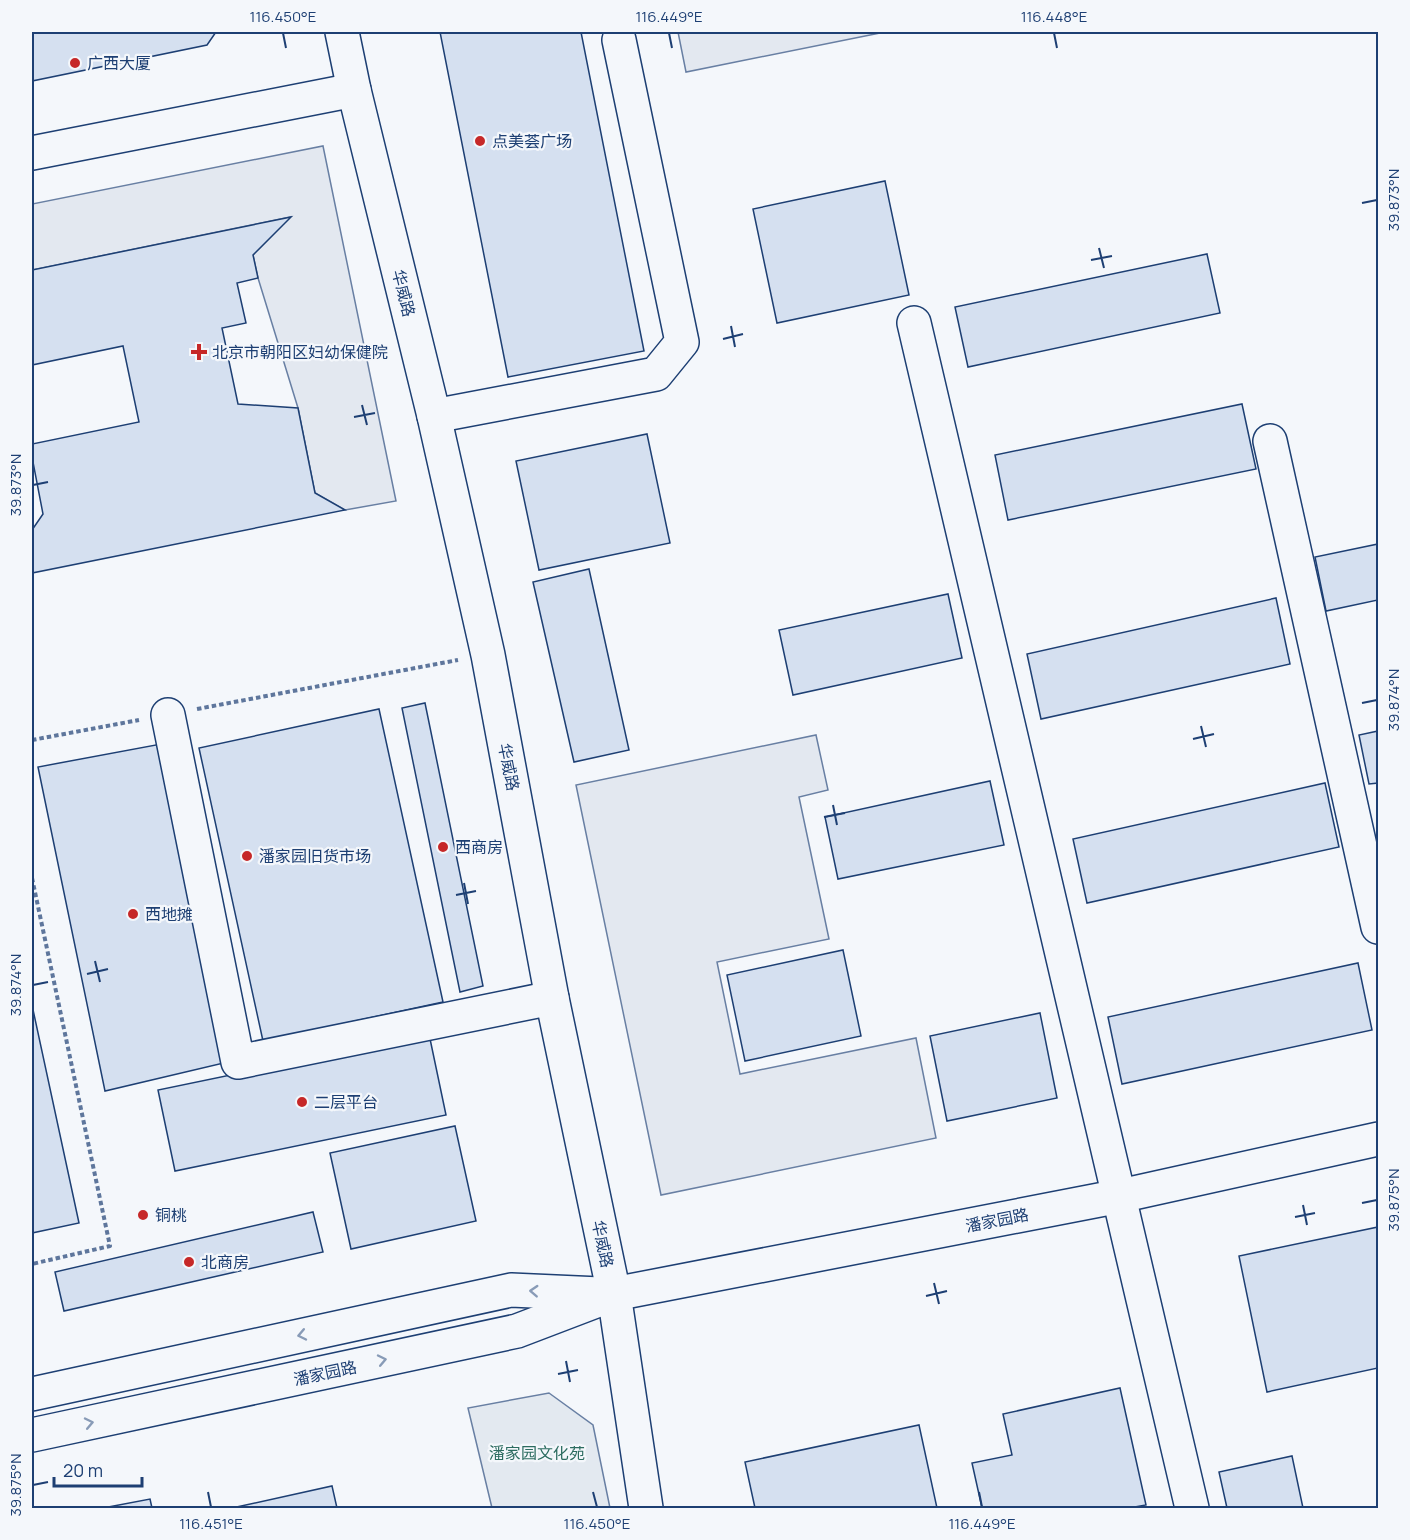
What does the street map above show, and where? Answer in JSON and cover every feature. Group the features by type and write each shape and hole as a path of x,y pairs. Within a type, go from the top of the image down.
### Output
{"street":[{"name":"华威路","path":"342,32 354,90 434,416 488,655 552,998 614,1294 646,1509"},
{"path":"434,416 656,374 682,342 619,40"},
{"path":"32,153 354,90"},
{"path":"914,323 1120,1196 1191,1509"},
{"path":"1270,441 1378,927"},
{"path":"168,715 238,1062 552,998"},
{"name":"潘家园路","path":"32,1435 517,1331 614,1294 1120,1196 1378,1139"},
{"name":"潘家园路","path":"32,1394 512,1290 614,1294"}],"path":[{"path":"32,740 488,655"},
{"path":"32,878 110,1246 32,1264"}],"green space":[{"name":"潘家园文化苑","path":"549,1393 593,1425 610,1508 492,1508 468,1408"}],"shaded area":[{"path":"678,32 885,32 686,72"},
{"path":"323,146 396,501 345,510 315,493 298,408 253,255 290,217 32,270 32,204"},
{"path":"816,735 828,790 799,797 829,939 717,962 740,1074 916,1038 936,1138 661,1195 576,785"}],"building":[{"name":"广西大厦","path":"32,32 216,32 207,45 32,81"},
{"path":"440,32 581,32 644,351 508,377"},
{"path":"885,181 909,295 777,323 753,209"},
{"path":"291,217 253,255 258,278 237,283 246,323 222,328 238,404 298,408 315,493 345,510 32,573 32,530 43,514 32,457 32,444 139,422 123,346 32,365 32,270"},
{"path":"1207,254 1220,313 968,367 955,307"},
{"path":"1242,404 1256,469 1008,520 995,455"},
{"path":"647,434 670,543 539,570 516,461"},
{"path":"1378,544 1378,600 1326,611 1315,557"},
{"path":"589,569 629,750 574,762 533,582"},
{"path":"948,594 962,658 793,695 779,630"},
{"path":"1276,598 1290,664 1041,719 1027,654"},
{"name":"西商房","path":"425,703 483,986 460,992 402,708"},
{"path":"379,709 443,1002 263,1041 199,748"},
{"path":"1378,731 1378,783 1369,784 1359,735"},
{"name":"西地摊","path":"161,744 228,1062 105,1091 38,767"},
{"path":"990,781 1004,845 838,879 825,817"},
{"path":"1325,783 1339,847 1087,903 1073,839"},
{"path":"843,950 861,1036 745,1061 727,975"},
{"path":"1358,963 1372,1030 1122,1084 1108,1017"},
{"path":"32,1005 79,1223 32,1233"},
{"path":"1040,1013 1057,1098 947,1121 930,1036"},
{"name":"二层平台","path":"429,1034 446,1115 175,1171 158,1090"},
{"path":"455,1126 476,1221 351,1249 330,1153"},
{"name":"北商房","path":"313,1212 323,1252 64,1311 55,1272"},
{"path":"1378,1227 1378,1368 1267,1392 1239,1256"},
{"path":"1120,1388 1146,1505 1129,1508 982,1508 972,1463 1012,1455 1003,1414"},
{"path":"919,1425 937,1508 755,1508 745,1462"},
{"path":"1292,1456 1303,1508 1227,1508 1219,1472"},
{"path":"332,1486 337,1508 232,1508"},
{"path":"150,1499 152,1508 103,1508"}],"place":[{"name":"广西大厦","path":"75,63"},
{"name":"点美荟广场","path":"480,141"},
{"name":"北京市朝阳区妇幼保健院","path":"199,352"},
{"name":"西商房","path":"443,847"},
{"name":"潘家园旧货市场","path":"247,856"},
{"name":"西地摊","path":"133,914"},
{"name":"二层平台","path":"302,1102"},
{"name":"铜桃","path":"143,1215"},
{"name":"北商房","path":"189,1262"}]}
